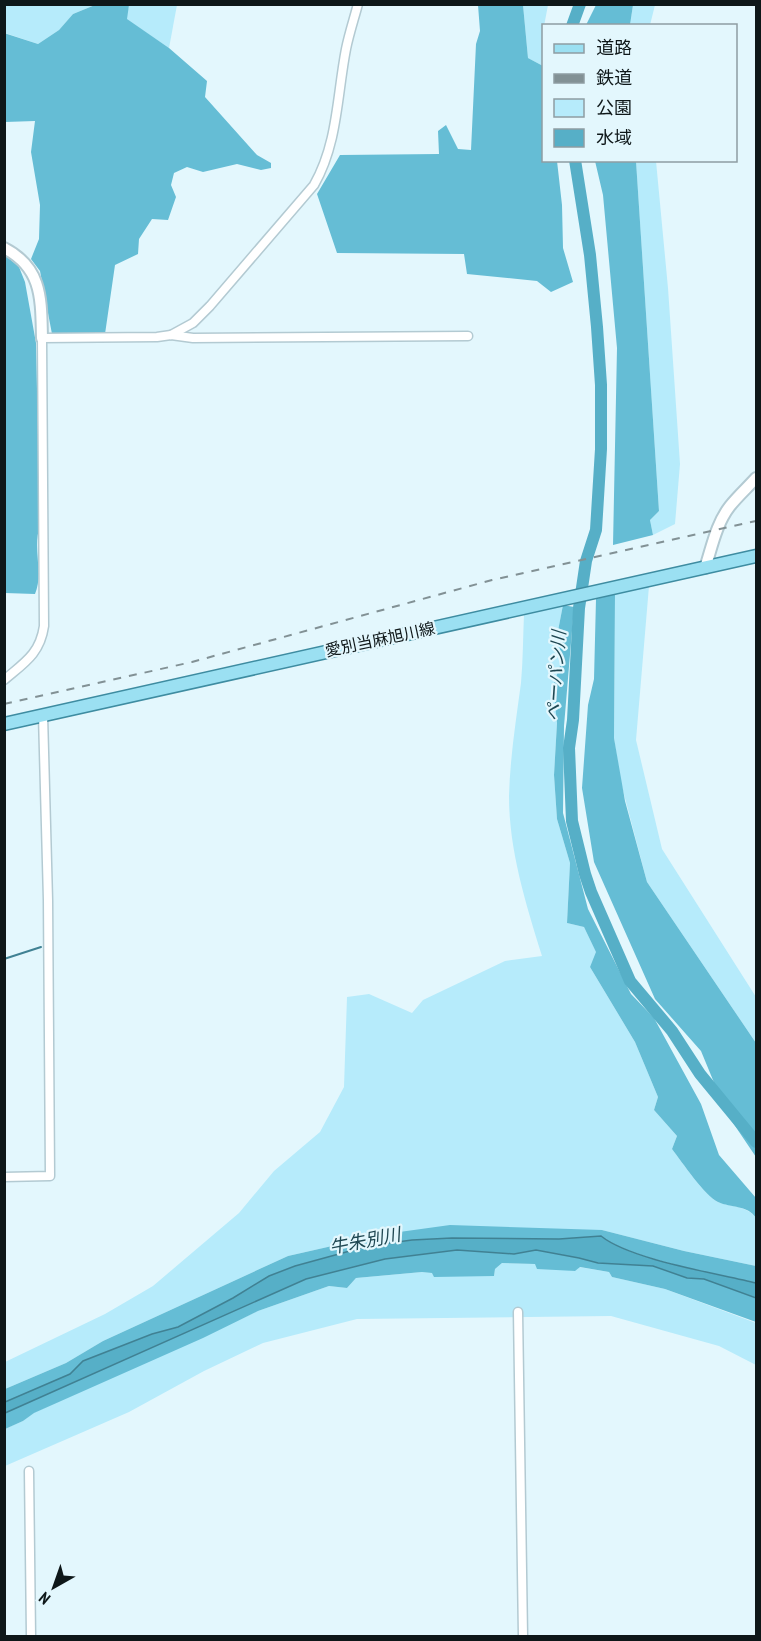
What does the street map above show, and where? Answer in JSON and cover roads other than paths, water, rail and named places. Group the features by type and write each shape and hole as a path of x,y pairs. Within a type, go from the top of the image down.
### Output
{"main road":[{"name":"愛別当麻旭川線","path":"4,723 756,556"}],"street":[{"path":"171,335 193,323 210,306 314,184 323,170 331,146 346,48 358,4"},
{"path":"4,248 18,255 34,275 41,297 44,626 34,655 4,680"},
{"path":"42,338 171,335 193,338 468,336"},
{"path":"705,568 723,517 756,478"},
{"path":"4,1178 50,1176 44,715"},
{"path":"518,1312 523,1636"},
{"path":"29,1472 32,1636"}],"water":[{"name":"牛朱別川","path":"601,1236 632,1252 653,1259 756,1283 756,1298 704,1279 687,1278 653,1266 598,1263 536,1250 514,1254 457,1250 385,1259 306,1279 5,1413 5,1402 70,1374 83,1361 152,1334 178,1327 269,1276 295,1266 368,1246 412,1240 559,1239"}],"waterway":[{"name":"ペーパン川","path":"573,24 580,4"},
{"name":"ペーパン川","path":"575,162 590,255 597,327 601,385 601,449 596,530 586,561 579,608 573,720 569,748 572,821 591,892 630,981 672,1031 700,1074 756,1142"},
{"path":"4,959 41,947"}],"railway":[{"path":"4,704 192,662 492,580 756,521"}]}
